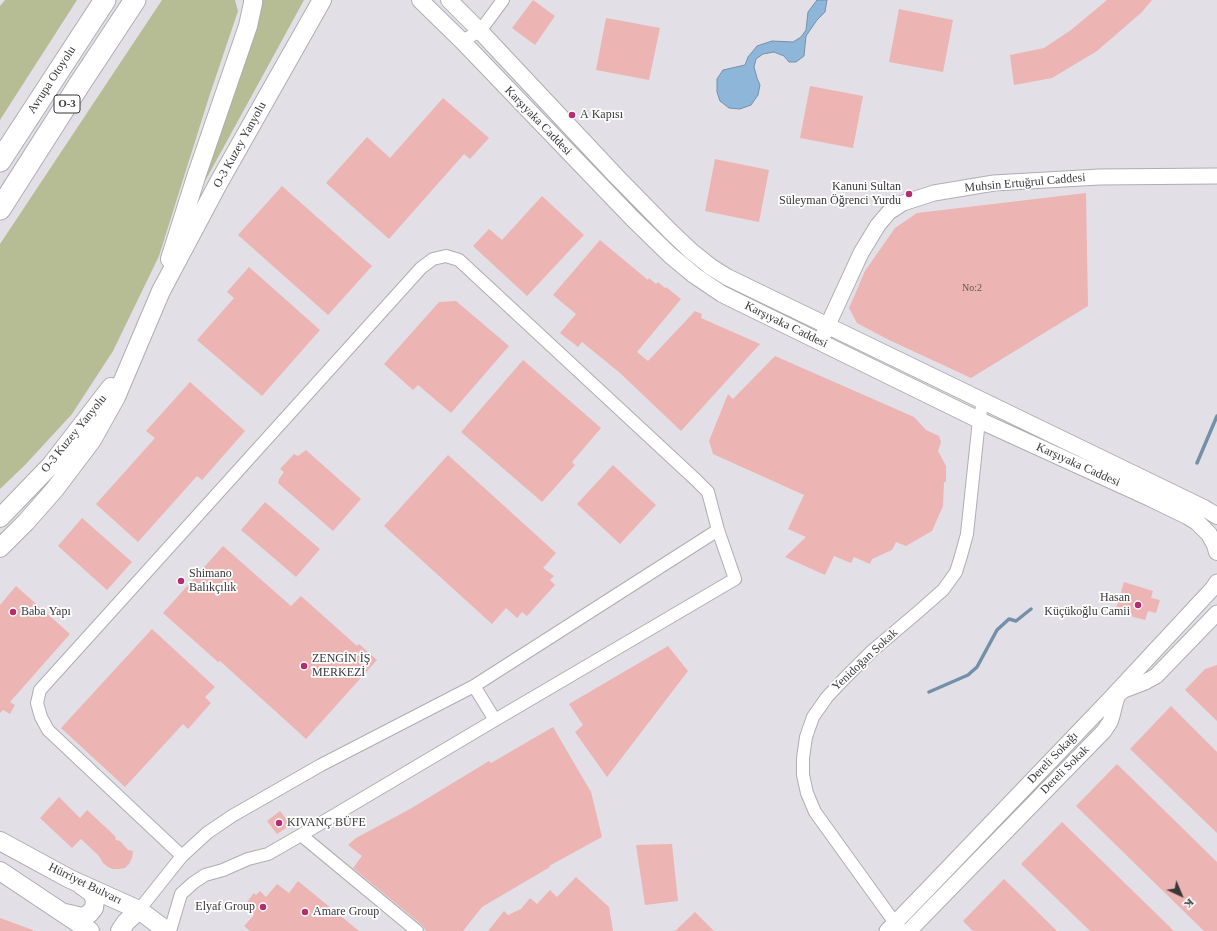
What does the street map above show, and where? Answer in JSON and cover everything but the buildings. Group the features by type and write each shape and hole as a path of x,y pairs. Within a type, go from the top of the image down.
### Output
{"highway":[{"name":"Avrupa Otoyolu","path":"0,161 105,0"},
{"name":"Avrupa Otoyolu","path":"0,209 135,0"}],"main road":[{"path":"0,548 26,522 55,489 92,440 116,397 138,342 161,291 194,180 248,26 253,0"},
{"name":"O-3 Kuzey Yanyolu","path":"161,291 219,182 322,0"},
{"name":"Karşıyaka Caddesi","path":"420,0 462,41 628,213 670,255 694,275 722,294 979,420 1187,516 1197,522 1209,534 1217,552"},
{"name":"Karşıyaka Caddesi","path":"449,0 617,177 691,251 711,267 727,277 1204,508 1217,516"},
{"name":"O-3 Kuzey Yanyolu","path":"0,518 51,465 108,391 138,342"},
{"name":"Hürriyet Bulvarı","path":"0,841 70,879 139,910 169,931"},
{"path":"0,871 90,931"},
{"path":"62,912 82,917 89,914 94,908 95,900 92,893 70,879"},
{"path":"120,931 126,922 139,910"}],"street":[{"path":"462,41 480,31 503,0"},
{"name":"Muhsin Ertuğrul Caddesi","path":"820,342 861,253 878,224 889,212 903,203 934,192 994,183 1099,177 1217,176"},
{"path":"169,931 181,894 205,875 223,870 248,859 268,854 735,579 718,530 708,492 459,260 446,256 434,258 421,268 40,690 37,702 41,717 48,730 182,856"},
{"name":"Yenidoğan Sokak","path":"895,928 815,812 807,793 803,775 803,758 806,737 813,717 827,697 872,651 943,590 956,572 967,534 979,420 983,402"},
{"path":"139,910 182,856 208,832 235,814 321,765 474,686 718,530"},
{"name":"Dereli Sokağı","path":"895,928 934,883 1140,666 1217,582"},
{"name":"Dereli Sokak","path":"909,931 1104,731 1110,722 1117,697 1120,693 1156,676 1217,613"},
{"path":"474,686 495,720"},
{"path":"301,835 417,931"}],"green space":[{"path":"5,0 77,0 0,120 0,6"},
{"path":"162,0 235,0 238,11 209,97 159,256 113,351 72,414 25,465 0,489 0,244"},
{"path":"259,0 304,0 192,205"}],"water":[{"path":"817,0 827,0 825,12 817,20 806,36 804,56 796,62 789,62 784,56 774,52 763,54 756,59 754,67 760,85 758,95 751,105 740,109 729,108 720,101 717,92 717,79 723,70 745,65 748,57 757,46 772,41 793,42 801,37 806,30 808,12"}],"waterway":[{"path":"1197,463 1217,416"},
{"path":"929,692 968,675 977,667 997,630 1009,619 1016,621 1031,609"}],"place":[{"name":"A Kapısı","path":"572,115"},
{"name":"Kanuni Sultan Süleyman Öğrenci Yurdu","path":"909,194"},
{"name":"Shimano Balıkçılık","path":"181,581"},
{"name":"Hasan Küçükoğlu Camii","path":"1138,605"},
{"name":"Baba Yapı","path":"13,612"},
{"name":"ZENGİN İŞ MERKEZİ","path":"304,666"},
{"name":"KIVANÇ BÜFE","path":"279,823"},
{"name":"Elyaf Group","path":"263,907"},
{"name":"Amare Group","path":"305,912"}]}
